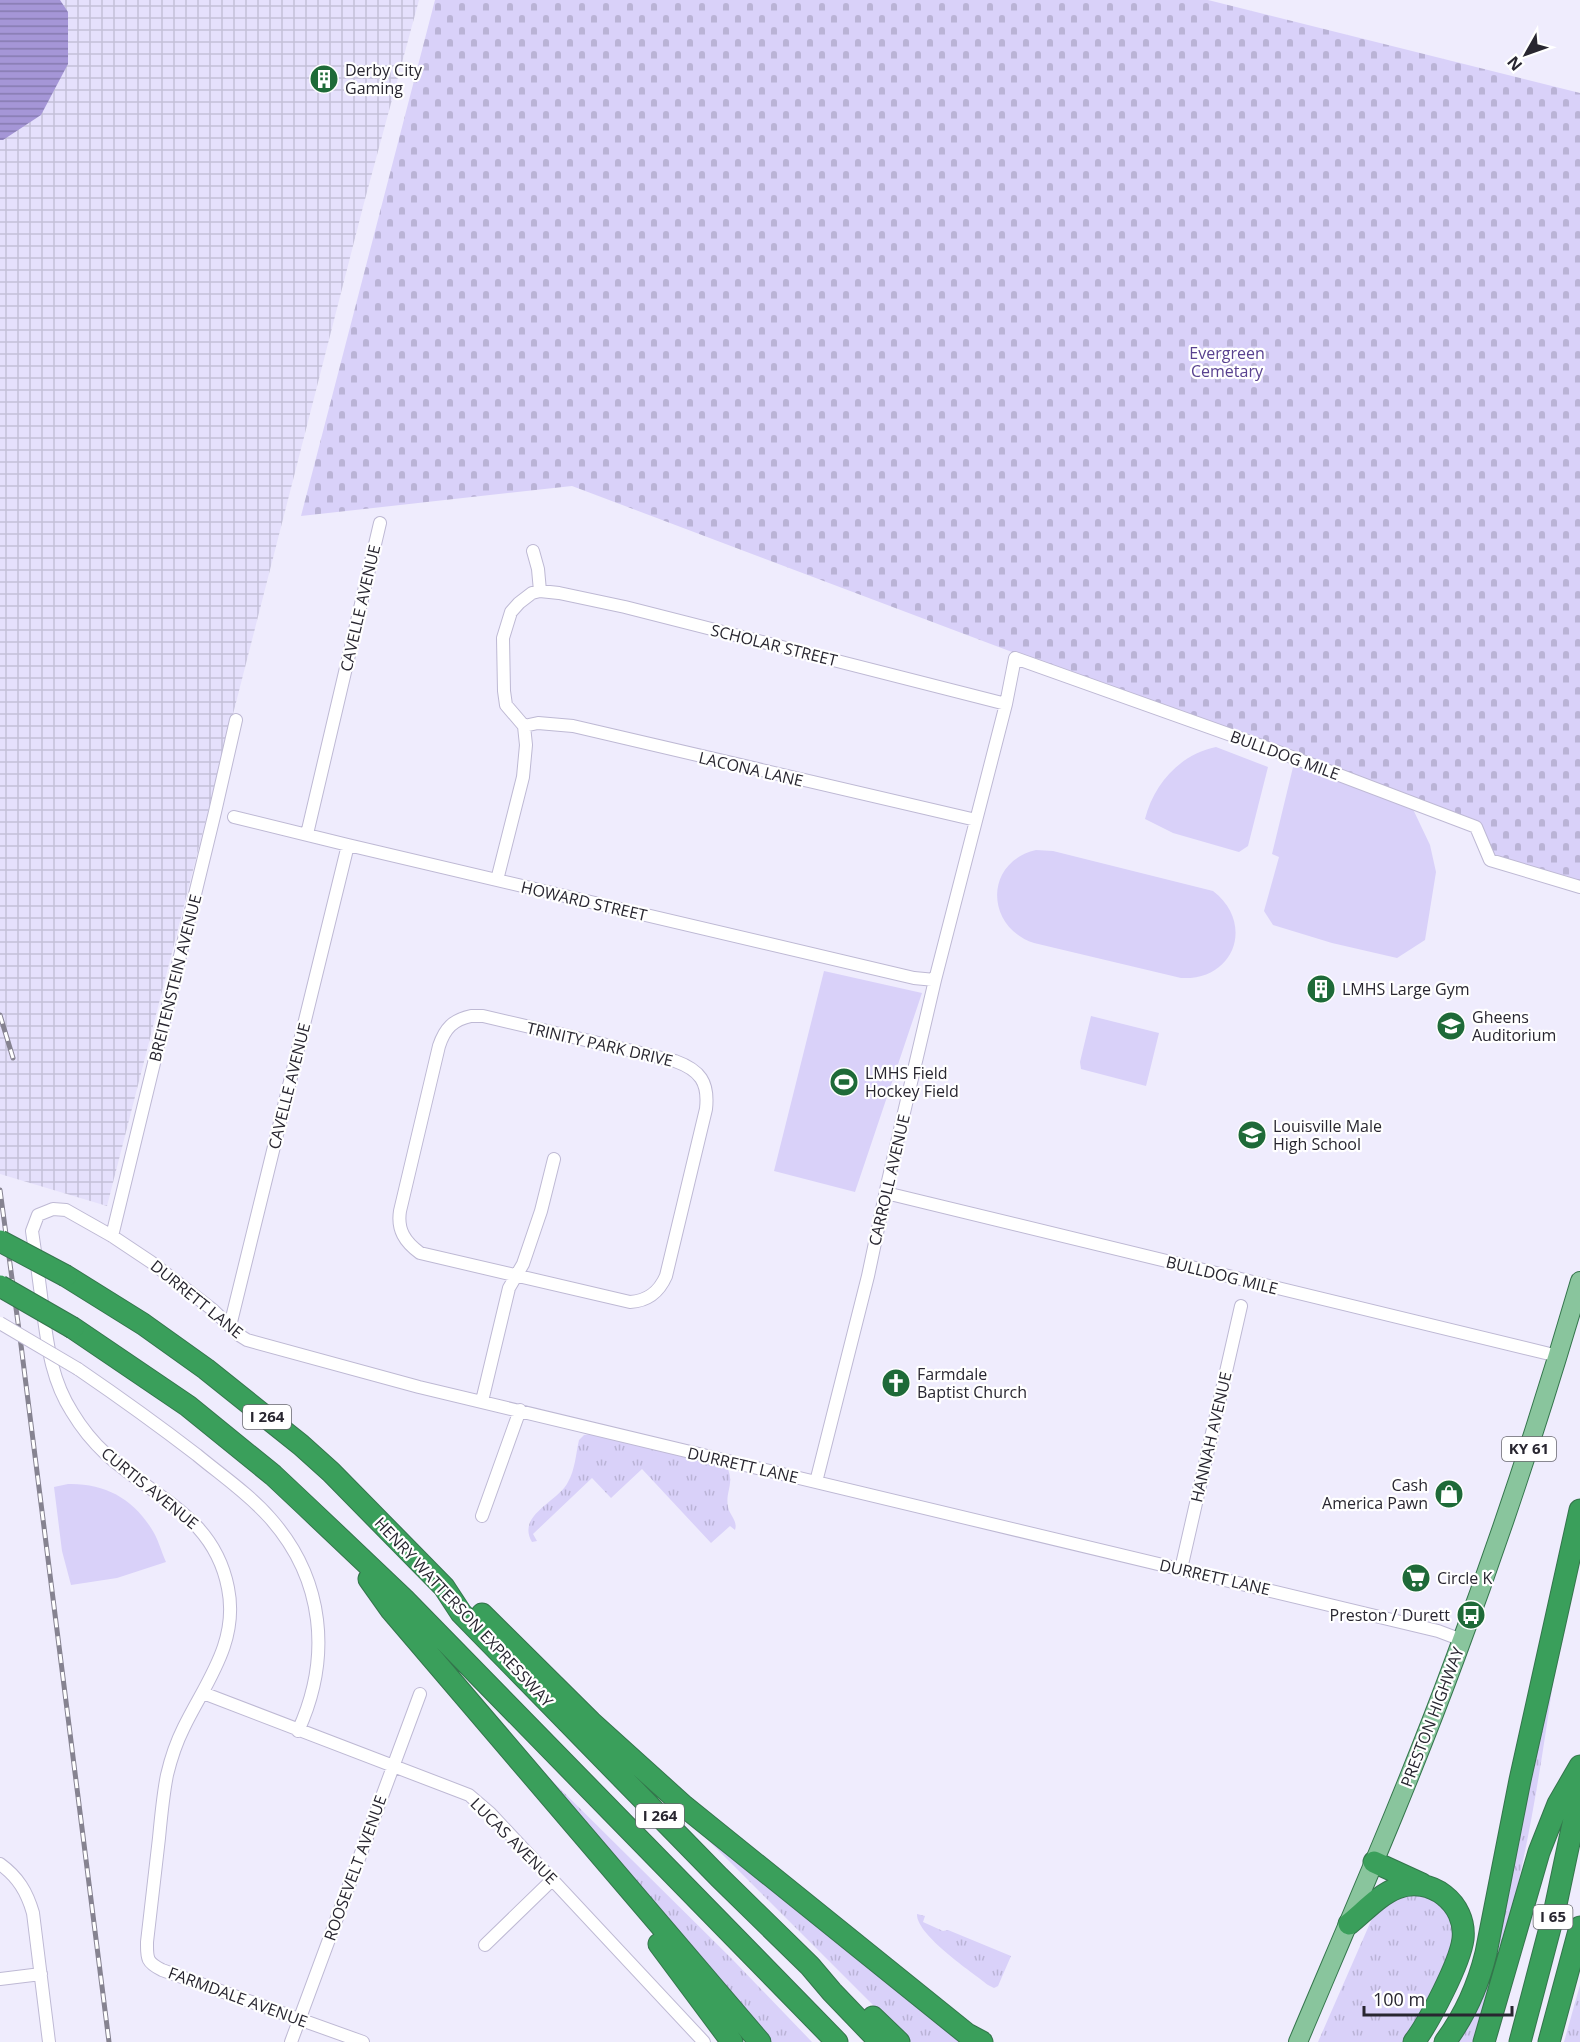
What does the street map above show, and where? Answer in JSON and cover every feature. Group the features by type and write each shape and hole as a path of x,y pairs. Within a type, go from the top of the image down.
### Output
{"highway":[{"name":"HENRY WATTERSON EXPRESSWAY","path":"0,1242 66,1276 143,1324 243,1397 331,1472 444,1587 461,1613 719,1877 810,1966 880,2042"},
{"name":"HENRY WATTERSON EXPRESSWAY","path":"0,1286 73,1328 160,1385 273,1475 404,1599 837,2042"},
{"path":"1445,2042 1462,2017 1484,1963 1520,1780 1580,1510"},
{"path":"343,1542 391,1610 760,2042"},
{"path":"444,1587 471,1603 591,1722 684,1806 974,2039"},
{"path":"1484,2042 1539,1852 1558,1804 1580,1766"},
{"name":"I 65","path":"1520,2042 1555,1909 1580,1791"},
{"path":"1374,1862 1440,1892 1452,1902 1460,1919 1463,1937 1459,1954 1432,2014 1414,2042"},
{"path":"613,1870 624,1897 732,2042"},
{"path":"1349,1924 1395,1888 1422,1884"},
{"name":"I 65","path":"1549,2042 1580,1927"},
{"path":"810,1966 840,1984 899,2042"},
{"path":"1497,2000 1503,2028 1499,2042"}],"main road":[{"name":"PRESTON HIGHWAY","path":"1298,2042 1349,1924 1462,1640 1532,1441 1580,1281"}],"street":[{"name":"CAVELLE AVENUE","path":"307,834 380,523"},
{"path":"497,880 523,777 526,745 524,726 506,705 503,638 511,612 526,597 540,591 537,563 533,551"},
{"name":"SCHOLAR STREET","path":"540,591 625,608 1006,704"},
{"name":"BULLDOG MILE","path":"1006,704 1016,658 1276,751 1476,827 1490,860 1580,886"},
{"name":"CARROLL AVENUE","path":"816,1482 868,1276 935,980 1006,704"},
{"name":"BREITENSTEIN AVENUE","path":"112,1236 236,720"},
{"name":"LACONA LANE","path":"524,726 538,723 573,726 976,820"},
{"name":"HOWARD STREET","path":"234,817 782,948 914,978 935,980"},
{"name":"CAVELLE AVENUE","path":"230,1326 348,845"},
{"name":"TRINITY PARK DRIVE","path":"483,1016 675,1061 693,1069 705,1084 706,1109 673,1250 660,1288 645,1300 630,1302 516,1276 420,1253 410,1246 400,1228 400,1211 439,1046 442,1035 449,1026 461,1018 483,1016"},
{"path":"482,1401 509,1288 523,1264 541,1211 554,1159"},
{"name":"BULLDOG MILE","path":"886,1192 1558,1356"},
{"name":"DURRETT LANE","path":"60,1209 78,1216 151,1262 213,1310 247,1340 419,1387 1438,1630 1462,1640"},
{"name":"CURTIS AVENUE","path":"60,1209 48,1210 38,1215 32,1231 50,1360 60,1391 76,1419 106,1454 194,1522 213,1546 222,1567 230,1599 228,1634 222,1654 174,1748 167,1776 147,1942 148,1960"},
{"name":"HANNAH AVENUE","path":"1181,1569 1241,1306"},
{"path":"0,1323 78,1370 145,1415 239,1490 269,1518 292,1548 306,1576 312,1595 319,1648 315,1680 305,1716 298,1731"},
{"path":"482,1516 520,1410"},
{"name":"LUCAS AVENUE","path":"203,1693 469,1795 490,1813 704,2042"},
{"name":"ROOSEVELT AVENUE","path":"291,2042 420,1694"},
{"path":"0,1864 19,1882 29,1897 49,2042"},
{"path":"484,1945 552,1880"},
{"name":"FARMDALE AVENUE","path":"148,1960 162,1970 363,2042"},
{"path":"0,1979 41,1974"}],"shaded area":[{"path":"0,0 419,0 364,203 107,1206 0,1174"},
{"path":"0,0 60,0 68,12 68,64 41,115 3,140 0,140"}],"green space":[{"name":"Evergreen Cemetary","path":"435,0 1208,0 1580,93 1580,887 1490,860 1476,827 572,486 301,516"},
{"path":"1216,747 1268,767 1248,846 1239,852 1173,833 1145,819 1155,794 1170,773 1191,757"},
{"path":"1294,763 1411,805 1430,845 1436,872 1425,940 1397,958 1332,943 1273,925 1264,911 1279,857 1272,854"},
{"path":"1036,850 1053,851 1213,891 1226,904 1233,919 1236,933 1233,948 1226,960 1215,970 1200,976 1181,978 1034,943 1018,935 1006,923 999,910 997,895 1000,880 1007,867 1019,857"},
{"name":"LMHS Field Hockey Field","path":"824,971 922,993 855,1192 774,1171"},
{"path":"1091,1016 1159,1033 1146,1086 1081,1069 1080,1062"},
{"path":"592,1434 727,1467 730,1478 728,1507 735,1521 735,1530 730,1526 711,1543 642,1469 611,1498 592,1478 533,1534 537,1541 532,1542 529,1524 540,1509 568,1482 574,1467 579,1440 584,1435"},
{"path":"81,1484 105,1490 116,1494 135,1508 158,1540 166,1562 117,1578 71,1585 62,1551 54,1487"},
{"path":"1545,1681 1553,1682 1542,1754 1525,1851 1505,1938 1476,2042 1451,2042 1460,2030"},
{"path":"529,1758 733,1960 812,2042 769,2042"},
{"path":"703,1835 960,2042 910,2042"},
{"path":"1410,1893 1436,1899 1452,1917 1456,1944 1409,2042 1318,2042 1374,1914 1387,1902"},
{"path":"917,1914 925,1916 923,1922 943,1931 948,1930 1011,1956 998,1986 994,1988 988,1985 946,1952 925,1932 919,1923"},
{"path":"1580,1985 1580,2042 1564,2042"}],"railway":[{"path":"0,1015 13,1058"},
{"path":"0,1190 109,2042"}],"place":[{"name":"Derby City Gaming","path":"324,79"},
{"name":"LMHS Large Gym","path":"1321,989"},
{"name":"Gheens Auditorium","path":"1451,1026"},
{"name":"LMHS Field Hockey Field","path":"844,1082"},
{"name":"Louisville Male High School","path":"1252,1135"},
{"name":"Farmdale Baptist Church","path":"896,1383"},
{"name":"Cash America Pawn","path":"1449,1494"},
{"name":"Circle K","path":"1416,1578"},
{"name":"Preston / Durett","path":"1471,1615"}]}
